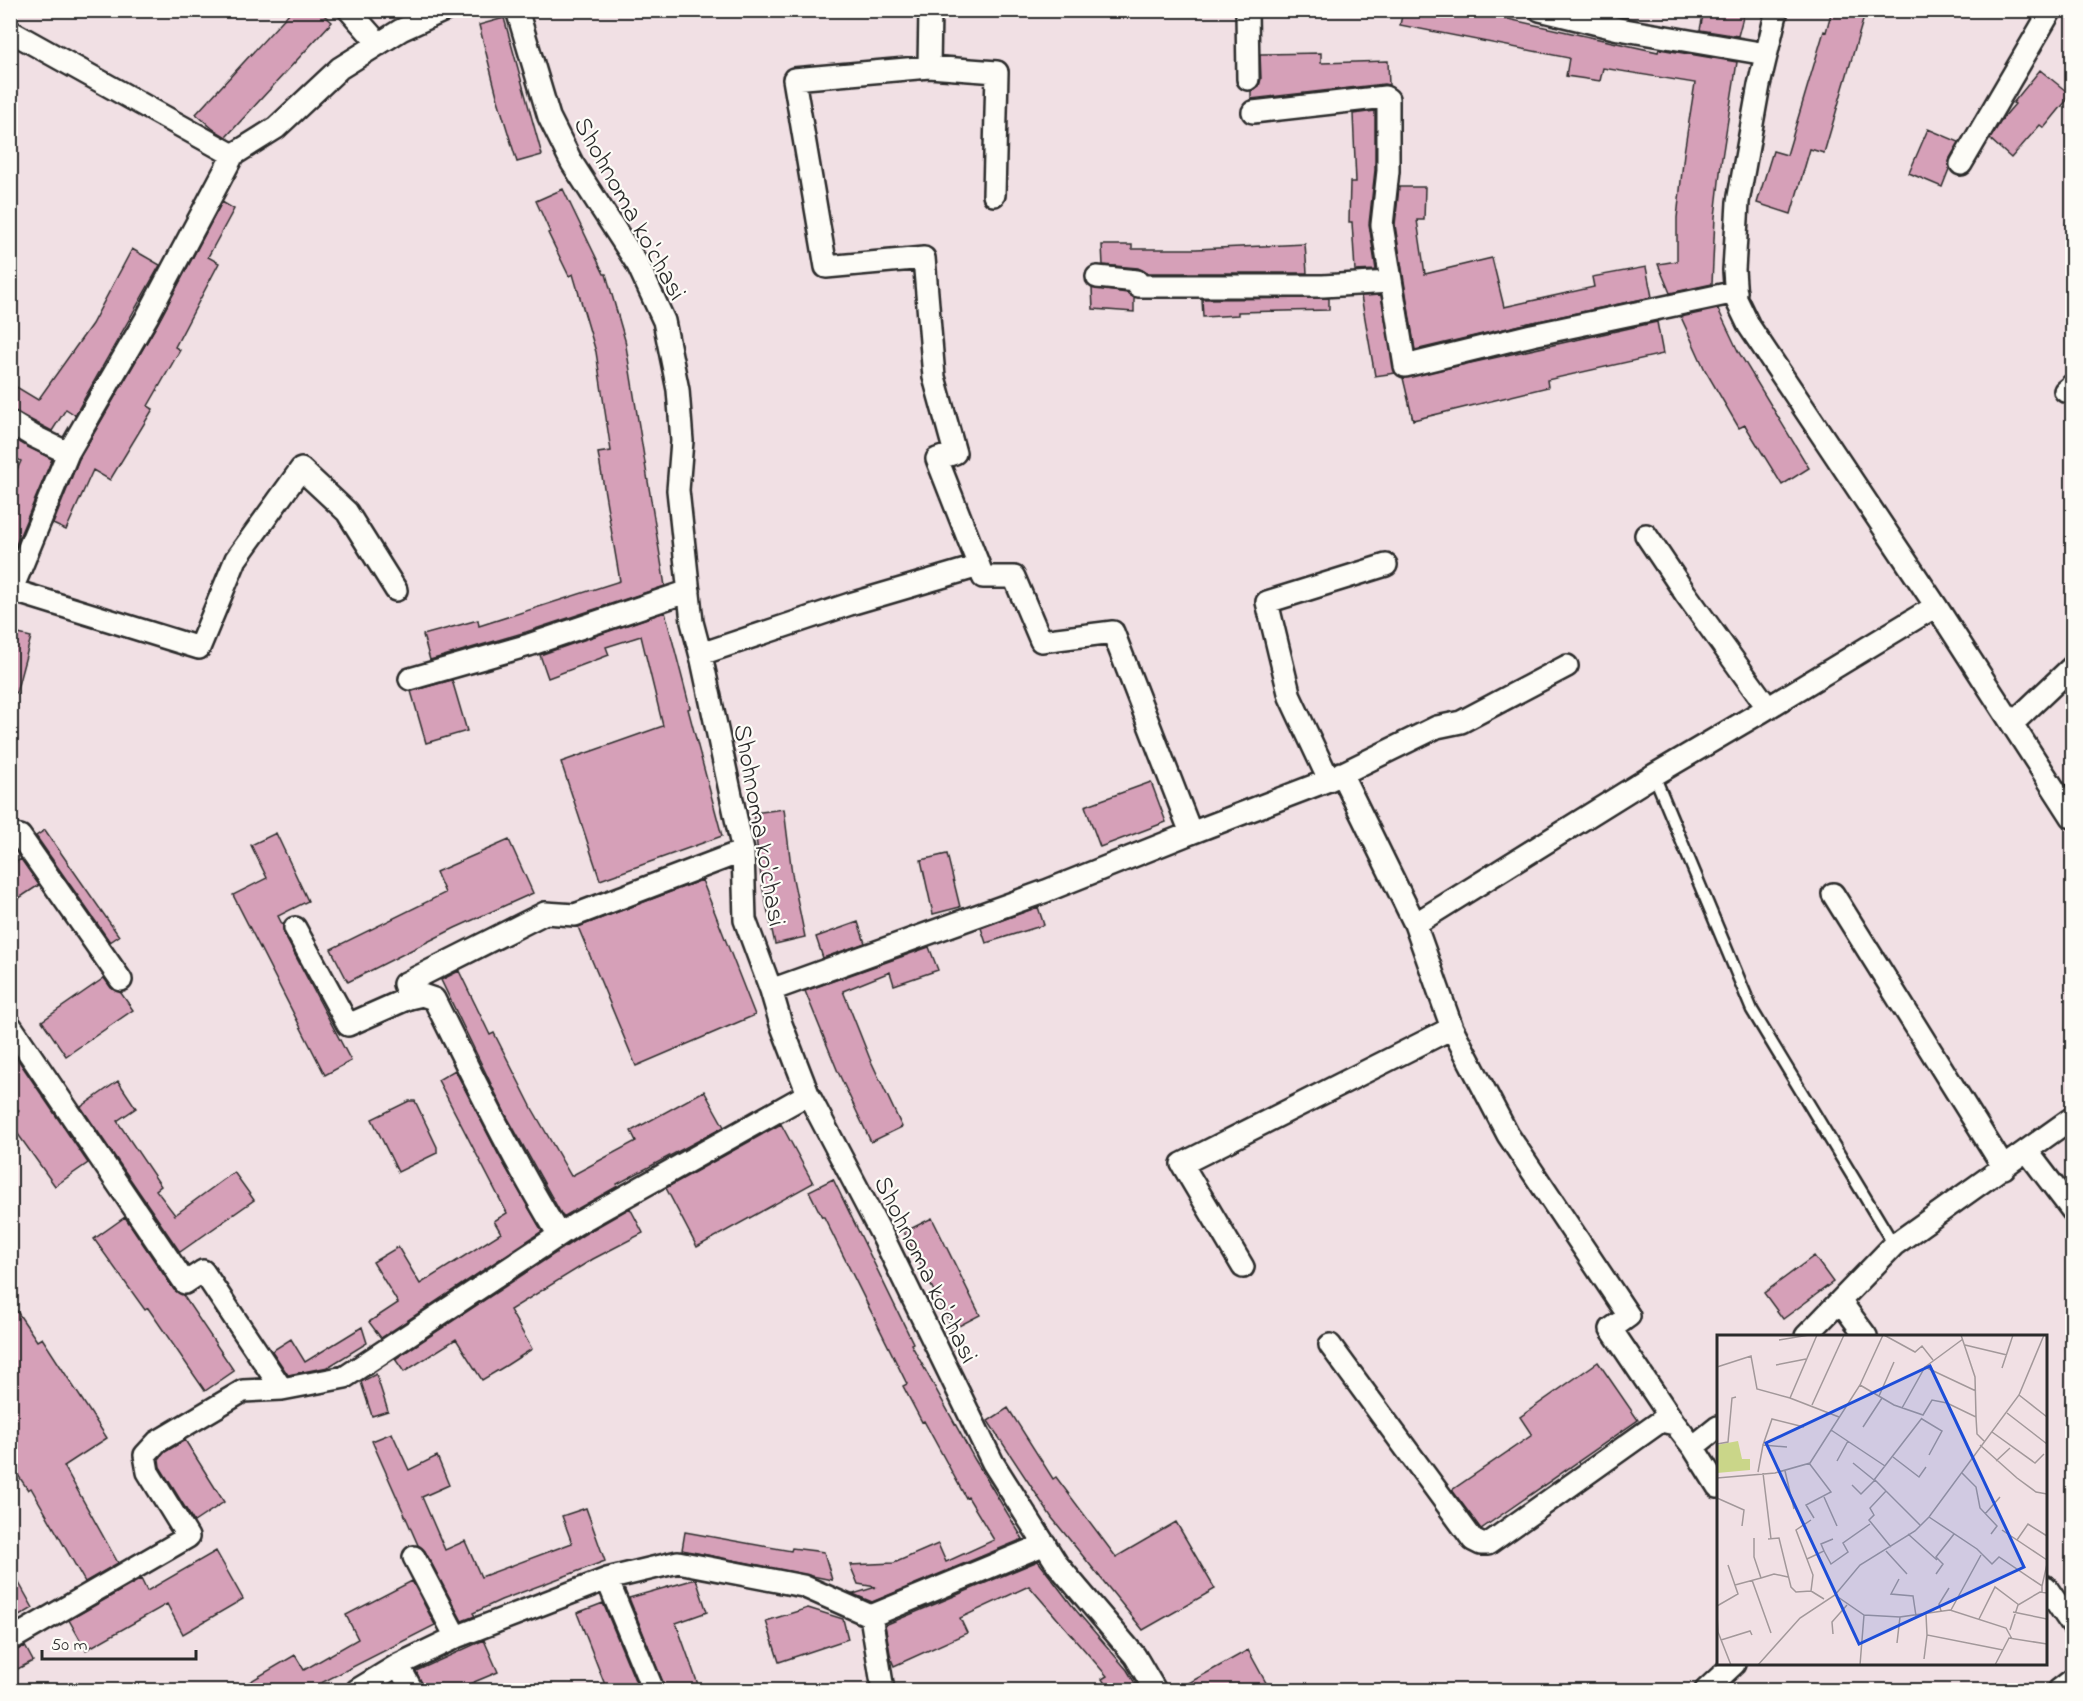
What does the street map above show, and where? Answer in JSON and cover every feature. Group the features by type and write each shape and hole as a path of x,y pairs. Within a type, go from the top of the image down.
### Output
{"street":[{"path":"349,10 379,44"},
{"path":"396,590 347,512 301,469 236,559 199,648 11,592 68,453 147,316 233,155 276,128 340,68 401,30 445,10"},
{"name":"Shohnoma ko'chasi","path":"517,10 549,117 572,163 638,265 664,321 678,390 682,441 678,490 692,622 701,654 743,851 746,920 781,1024 808,1094 883,1237 993,1462 1057,1564 1135,1656 1155,1690"},
{"path":"929,67 930,10"},
{"path":"1247,10 1248,79"},
{"path":"1540,10 1619,29 1766,54"},
{"path":"1777,10 1759,85 1738,202 1734,270 1736,299 1749,326 1936,606 2073,817"},
{"path":"1962,164 2051,10"},
{"path":"10,31 233,155"},
{"path":"994,195 997,72 929,67 794,79 826,267 924,258 934,377 955,453 937,459 983,578 1014,577 1041,641 1113,632 1191,833"},
{"path":"1253,112 1321,103 1385,97 1388,99 1388,171 1382,225 1405,366 1532,335 1736,292"},
{"path":"1097,277 1137,281 1138,286 1323,286 1390,282"},
{"path":"10,422 68,453"},
{"path":"1646,535 1768,708"},
{"path":"1386,565 1267,603 1290,697 1415,924 1452,1028 1508,1135 1629,1316 1611,1329 1717,1484"},
{"path":"701,654 850,604 979,566"},
{"path":"410,679 529,645 689,591"},
{"path":"1415,924 1654,775 1936,606"},
{"path":"771,990 1046,891 1335,777 1437,727 1461,722 1567,666"},
{"path":"2013,723 2073,667"},
{"path":"10,834 20,836 121,980"},
{"path":"409,998 404,984 546,914 575,915 743,851"},
{"path":"1833,894 2004,1168"},
{"path":"295,928 348,1025 409,998 422,995 434,999 499,1130 534,1195 559,1235"},
{"path":"10,1025 185,1283 203,1271 282,1389"},
{"path":"1243,1267 1182,1164 1452,1028"},
{"path":"10,1640 188,1537 148,1472 144,1455 157,1442 243,1391 282,1389 345,1377 559,1235 808,1094"},
{"path":"1807,1335 1894,1245 2073,1118"},
{"path":"2027,1150 2073,1210"},
{"path":"1840,1300 1865,1335"},
{"path":"1329,1345 1473,1540 1481,1544 1488,1544 1661,1421 1675,1424"},
{"path":"1693,1447 1717,1429"},
{"path":"357,1690 399,1665 456,1637 607,1579 678,1562 803,1586 871,1616 1045,1544"},
{"path":"414,1557 456,1637"},
{"path":"607,1579 653,1690"},
{"path":"2047,1588 2073,1625"},
{"path":"871,1616 883,1690"},
{"path":"399,1665 412,1690"},
{"path":"1706,1690 1733,1665"},
{"path":"2060,1690 2073,1680"}],"lane":[{"path":"1654,775 1752,1010 1894,1245"}],"building":[{"path":"292,10 318,10 332,22 226,137 196,114"},
{"path":"1403,10 1467,10 1658,52 1659,49 1737,62 1715,217 1712,284 1670,293 1658,264 1677,261 1677,218 1695,83 1603,68 1600,81 1566,76 1569,58 1400,25"},
{"path":"1704,10 1745,10 1738,36 1700,30"},
{"path":"1832,10 1866,10 1824,153 1810,149 1791,214 1757,203 1773,151 1787,155"},
{"path":"504,18 542,155 517,162 479,25"},
{"path":"1321,53 1321,63 1388,61 1389,85 1251,99 1251,91 1259,86 1261,79 1260,54"},
{"path":"2040,70 2071,95 2044,128 2040,125 2011,158 1990,139 2015,104 2013,103"},
{"path":"1375,111 1375,170 1369,224 1376,270 1355,271 1352,222 1349,222 1350,182 1356,182 1353,114"},
{"path":"1928,129 1959,142 1950,158 1949,169 1942,187 1909,173"},
{"path":"1399,187 1425,187 1424,220 1417,220 1425,274 1492,258 1504,307 1594,287 1592,277 1646,267 1652,297 1415,350 1395,225"},
{"path":"563,189 606,274 625,340 665,586 526,632 430,660 423,635 478,620 479,626 620,581 598,453 611,451 596,352 573,274 569,276 548,233 550,232 536,201"},
{"path":"222,202 234,209 208,257 219,263 175,347 180,350 148,406 153,409 110,480 93,470 66,530 53,524 79,459 158,323"},
{"path":"1305,244 1307,273 1147,273 1138,268 1103,265 1102,245 1132,245 1132,249 1196,249"},
{"path":"132,249 160,265 75,415 66,409 52,431 10,409 10,383 38,400 92,324"},
{"path":"1092,288 1127,293 1134,298 1134,312 1093,309"},
{"path":"1381,295 1395,373 1375,376 1361,296"},
{"path":"1329,298 1329,310 1238,312 1238,315 1203,317 1202,299"},
{"path":"1718,309 1738,351 1809,468 1782,485 1745,425 1739,428 1705,370 1681,317"},
{"path":"1657,322 1663,354 1547,380 1548,387 1413,420 1403,378"},
{"path":"10,437 52,459 10,559 10,485 21,461 10,455"},
{"path":"665,612 722,836 600,880 561,762 663,726 641,636 606,647 609,655 548,678 540,655"},
{"path":"10,632 31,637 16,693 10,692"},
{"path":"452,680 467,731 426,743 411,691"},
{"path":"1151,782 1166,822 1100,847 1085,806"},
{"path":"784,809 792,874 805,937 775,944 762,885 753,813"},
{"path":"45,830 119,936 110,942 36,836"},
{"path":"276,833 308,901 278,916 284,934 351,1061 325,1075 233,895 267,878 251,845"},
{"path":"509,840 533,893 455,928 348,982 331,949 445,893 436,872"},
{"path":"947,854 960,907 933,914 921,860"},
{"path":"21,859 39,885 10,904 10,866"},
{"path":"702,880 755,1015 636,1066 578,927"},
{"path":"1038,907 1044,925 986,943 981,928"},
{"path":"858,922 865,943 823,958 816,937"},
{"path":"929,947 938,970 894,985 890,972 843,991 870,1059 902,1127 871,1142 838,1072 805,991"},
{"path":"459,971 490,1035 494,1033 533,1110 571,1176 636,1141 631,1131 704,1091 724,1127 617,1184 618,1186 563,1217 505,1113 441,980"},
{"path":"104,978 111,988 121,993 133,1010 66,1056 42,1021"},
{"path":"10,1048 88,1163 55,1186 10,1123 10,1117 19,1111 10,1099"},
{"path":"455,1070 498,1154 542,1231 381,1338 369,1322 398,1303 373,1262 398,1247 420,1284 501,1233 494,1221 507,1213 438,1080"},
{"path":"118,1081 136,1108 117,1121 161,1186 156,1190 175,1215 234,1172 254,1200 180,1252 81,1107"},
{"path":"409,1101 415,1101 437,1147 437,1153 398,1172 372,1119"},
{"path":"781,1124 813,1183 697,1247 666,1188"},
{"path":"833,1179 913,1343 911,1344 975,1460 1023,1539 872,1602 853,1594 876,1587 858,1584 850,1565 894,1563 938,1544 946,1562 994,1540 968,1497 966,1498 924,1421 922,1422 903,1386 907,1384 809,1191"},
{"path":"630,1208 643,1233 593,1259 510,1310 532,1349 482,1380 456,1339 404,1372 395,1359 583,1235"},
{"path":"125,1217 174,1290 183,1295 234,1371 205,1391 148,1308 145,1310 94,1239"},
{"path":"932,1218 980,1315 953,1329 904,1232"},
{"path":"1814,1256 1833,1282 1783,1319 1764,1293"},
{"path":"10,1301 37,1341 42,1338 107,1438 64,1466 118,1563 85,1582 31,1488 28,1490 10,1463"},
{"path":"362,1327 367,1343 328,1367 288,1375 272,1351 291,1339 305,1362"},
{"path":"1598,1362 1638,1420 1481,1529 1452,1490 1532,1435 1520,1417"},
{"path":"376,1374 388,1411 372,1416 361,1382"},
{"path":"1008,1408 1053,1479 1056,1477 1116,1557 1176,1522 1215,1589 1143,1630 1052,1518 988,1421"},
{"path":"392,1433 409,1470 437,1456 449,1485 422,1497 445,1550 465,1541 481,1577 572,1543 562,1516 586,1508 605,1561 501,1600 473,1613 475,1616 462,1621 425,1551 418,1545 372,1441"},
{"path":"185,1440 224,1502 194,1522 160,1467 159,1459 165,1452"},
{"path":"685,1532 791,1551 792,1548 824,1552 832,1580 682,1550"},
{"path":"216,1551 243,1599 183,1634 167,1604 86,1650 69,1620 141,1579 147,1591"},
{"path":"1038,1561 1074,1608 1127,1670 1139,1690 1109,1690 1102,1679 1107,1676 1029,1586 960,1618 967,1633 894,1666 885,1625"},
{"path":"10,1567 33,1608 12,1620 13,1623 10,1625"},
{"path":"696,1579 707,1612 676,1623 700,1690 666,1690 629,1598"},
{"path":"412,1581 435,1625 321,1683 322,1685 312,1690 236,1690 295,1655 304,1670 358,1639 346,1615"},
{"path":"603,1603 639,1690 607,1690 577,1613"},
{"path":"808,1608 843,1619 848,1639 779,1662 766,1621"},
{"path":"484,1640 498,1672 455,1690 425,1690 416,1671"},
{"path":"25,1646 33,1661 10,1673 10,1653"},
{"path":"1248,1650 1270,1690 1176,1690"}]}
